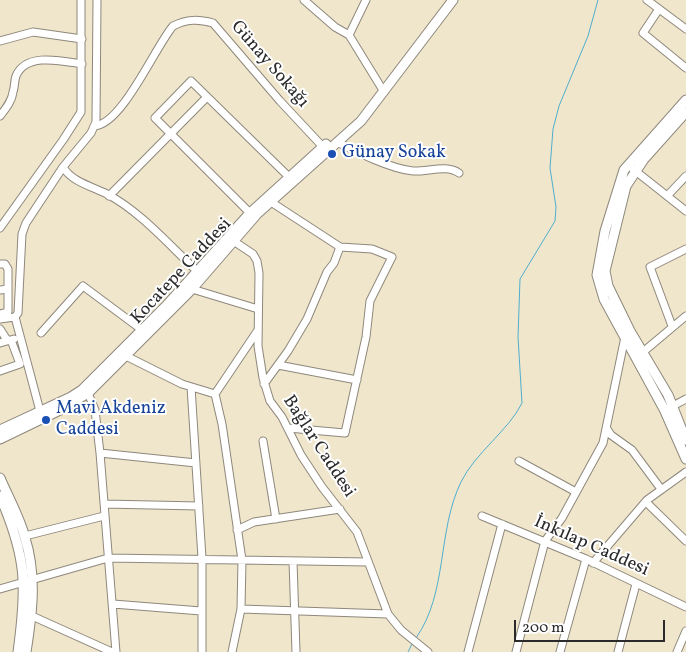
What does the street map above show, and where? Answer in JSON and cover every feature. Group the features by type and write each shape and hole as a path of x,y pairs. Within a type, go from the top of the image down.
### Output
{"main road":[{"name":"Kocatepe Caddesi","path":"0,430 69,406 88,393 192,289 232,240 250,213 372,105 384,92 453,0"},
{"path":"686,100 631,168 605,271 608,286 686,440"},
{"name":"Kocatepe Caddesi","path":"0,439 82,390 197,272 361,121 372,105"},
{"path":"686,112 618,182 605,231 597,275 604,299 669,408 686,459"},
{"path":"0,478 25,536 32,616 26,652"},
{"path":"1,500 19,546 29,580 18,652"}],"street":[{"path":"0,228 81,112 81,0"},
{"path":"42,415 15,317 18,313 20,301 22,234 26,223 63,167 91,133 94,126 97,0"},
{"path":"304,0 335,27 349,35 384,92"},
{"path":"349,35 366,0"},
{"path":"647,0 686,29"},
{"path":"659,9 643,33 686,68"},
{"name":"Günay Sokağı","path":"94,126 107,121 121,106 146,70 166,34 173,26 185,20 199,20 213,23 280,101 323,147"},
{"path":"0,41 34,32 82,39"},
{"path":"0,116 8,106 13,93 15,77 24,66 40,60 82,64"},
{"path":"250,213 154,118 192,81 289,177"},
{"path":"109,196 208,98"},
{"path":"337,142 398,168 414,171 453,168 458,173"},
{"path":"63,167 68,176 109,196 136,214 197,272"},
{"path":"631,168 668,195 686,211"},
{"path":"668,195 686,176"},
{"path":"272,202 340,247 372,249 392,257 370,301 366,337 345,432 288,428"},
{"name":"Bağlar Caddesi","path":"232,240 253,254 257,261 259,273 258,346 264,384 270,402 288,428 301,455 357,532 388,614 406,634 426,650"},
{"path":"264,384 307,319 326,272 334,263 340,247"},
{"path":"672,326 650,268 686,250"},
{"path":"0,264 7,266 8,289 8,312 0,314"},
{"path":"41,333 83,286 142,330"},
{"path":"0,290 8,289"},
{"path":"192,289 258,309"},
{"path":"643,352 686,316"},
{"path":"0,319 15,317"},
{"path":"0,329 20,364 0,371"},
{"path":"232,652 241,609 242,560 222,424 215,394 258,330"},
{"path":"516,652 545,541 576,492 603,443 625,336"},
{"path":"6,341 19,337"},
{"path":"126,356 191,387 215,394"},
{"path":"278,365 357,380"},
{"path":"191,387 202,558 202,652"},
{"path":"32,616 114,652 113,604 100,453 95,410 88,393"},
{"path":"669,408 686,399"},
{"path":"607,429 611,435 632,450 662,489"},
{"path":"263,442 276,519"},
{"path":"100,453 196,463"},
{"path":"519,461 576,492"},
{"path":"593,563 646,502 686,472"},
{"path":"646,502 686,541"},
{"path":"104,504 199,506"},
{"path":"237,530 254,522 340,509"},
{"path":"25,536 104,516"},
{"name":"İnkılap Caddesi","path":"482,516 586,559 686,607"},
{"path":"468,652 502,524"},
{"path":"0,589 108,558 368,562"},
{"path":"560,652 586,559"},
{"path":"293,561 296,652"},
{"path":"618,652 636,584"},
{"path":"113,604 201,611"},
{"path":"241,609 388,614"},
{"path":"677,652 686,631"}],"waterway":[{"path":"416,638 433,602 448,521 453,501 461,482 467,471 509,423 522,403 518,337 520,279 555,221 556,207 550,168 553,129 559,106 588,36 598,0"},
{"path":"408,652 412,644"}],"place":[{"name":"Günay Sokak","path":"332,154"},
{"name":"Mavi Akdeniz Caddesi","path":"46,420"}]}
